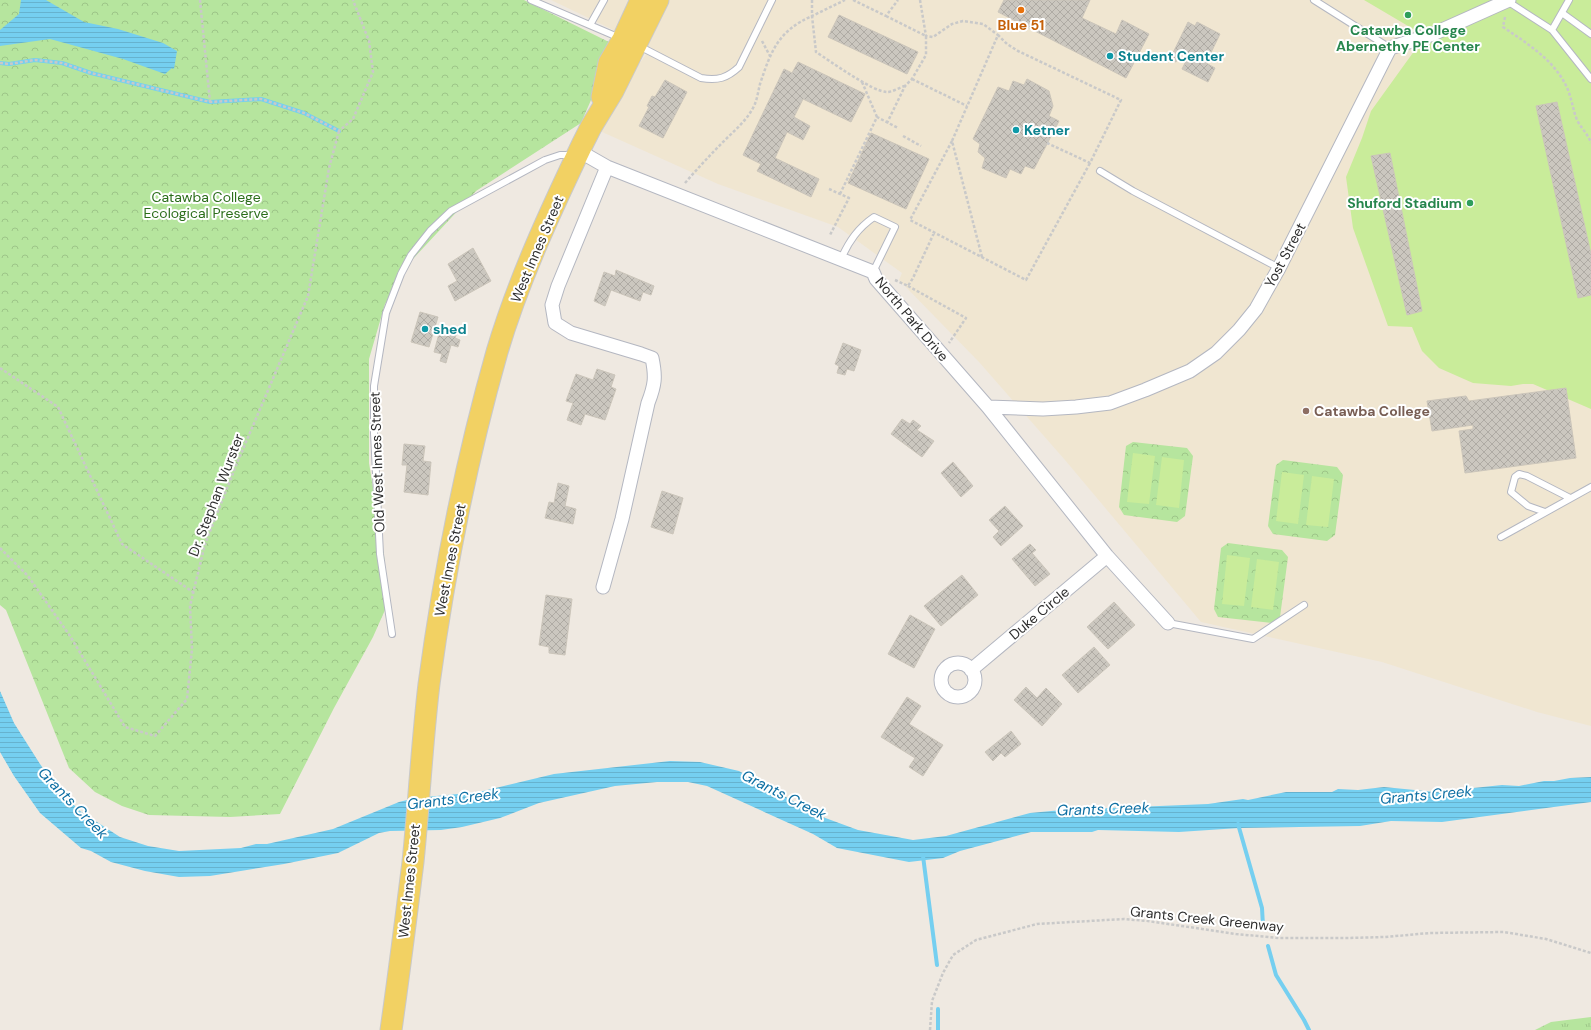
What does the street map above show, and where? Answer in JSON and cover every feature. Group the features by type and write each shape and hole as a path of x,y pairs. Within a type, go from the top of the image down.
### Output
{"main road":[{"name":"West Innes Street","path":"629,42 641,0"},
{"name":"West Innes Street","path":"391,1030 413,861 429,686 442,598 458,514 479,420 498,350 524,275 579,153 600,113 609,63 629,42 658,0"}],"street":[{"path":"1390,48 1432,34 1508,0"},
{"name":"Yost Street","path":"988,407 1076,407 1110,403 1146,390 1190,371 1216,353 1256,310 1279,268 1390,48"},
{"name":"North Park Drive","path":"579,153 607,167 873,272 876,278 988,407 1107,556 1168,623"},
{"path":"603,587 622,519 654,387 655,374 652,358 571,333 555,323 552,305 558,286 607,167"},
{"name":"Duke Circle","path":"971,670 1107,556"}],"lane":[{"path":"531,0 629,42 701,78 711,80 731,74 739,67 772,0"},
{"path":"590,25 604,0"},
{"path":"1314,0 1390,48"},
{"path":"1508,0 1552,30 1591,79"},
{"path":"1552,30 1569,0"},
{"path":"1562,13 1591,34"},
{"name":"Old West Innes Street","path":"392,634 380,554 374,433 374,386 386,313 401,274 411,255 430,232 451,211 545,160 560,155 579,153"},
{"path":"1100,171 1140,195 1279,268"},
{"path":"840,259 849,242 862,225 874,217 895,227 873,272"},
{"path":"1544,512 1528,506 1511,492 1515,477 1519,474 1527,476 1570,498"},
{"path":"1501,537 1591,487"},
{"path":"1168,623 1253,639 1304,605"}],"path":[{"path":"200,0 210,102"},
{"path":"0,63 9,64 35,60 62,62 98,75 210,102 261,99 304,113 339,131 354,119 372,72 369,41 353,0"},
{"path":"812,0 812,16 816,52 862,82 887,92 905,86"},
{"path":"685,183 725,139 741,124 753,107 770,56 785,32 798,23 845,0"},
{"path":"853,0 926,36 933,37 952,24 963,21 983,24 998,35 1007,44 1018,51 1121,100 1090,163 1026,280 910,220 952,141 998,35"},
{"path":"886,16 898,0"},
{"path":"887,123 905,86 912,79 926,55 926,36 920,0"},
{"path":"1508,0 1502,27 1532,46 1552,67 1568,90 1577,120 1590,136 1591,143"},
{"path":"757,31 770,56"},
{"path":"912,79 968,106"},
{"path":"862,82 877,117 898,128"},
{"path":"840,194 877,117"},
{"name":"Dr. Stephan Wurster","path":"0,548 28,576 70,636 125,727 155,736 187,700 192,649 190,606 205,544 232,475 308,296 328,168 339,131"},
{"path":"903,136 921,146"},
{"path":"952,141 982,257"},
{"path":"1047,143 1090,163"},
{"path":"829,189 849,198 830,235"},
{"path":"908,286 934,233"},
{"path":"891,286 894,280 908,286 966,318 946,348"},
{"path":"0,368 58,407 122,544 193,592"},
{"name":"Grants Creek Greenway","path":"930,1030 932,1001 953,955 976,940 1037,924 1124,919 1148,921 1236,934 1279,938 1385,937 1430,933 1504,932 1546,939 1591,952"}],"shaded area":[{"name":"Catawba College","path":"551,0 1591,0 1591,726 1537,712 1382,662 1201,622 1065,460 979,362 899,280 902,273 838,227 718,184 591,127 651,48"}],"green space":[{"name":"Catawba College Ecological Preserve","path":"0,0 524,0 615,45 581,123 476,191 412,260 385,304 369,359 369,463 385,562 385,610 373,637 334,708 280,814 230,817 149,815 122,806 95,792 69,768 6,610 0,605"},
{"name":"Shuford Stadium","path":"1364,0 1591,0 1591,409 1533,384 1511,386 1473,383 1439,368 1422,351 1412,327 1388,326 1353,228 1346,177 1371,111 1425,36"},
{"path":"1133,442 1187,448 1193,456 1185,516 1177,522 1124,515 1119,507 1126,446"},
{"path":"1133,453 1155,456 1149,504 1127,502"},
{"path":"1162,457 1184,460 1179,508 1156,505"},
{"path":"1283,460 1337,467 1343,475 1335,535 1327,541 1273,534 1268,526 1276,465"},
{"path":"1282,472 1304,475 1298,524 1276,521"},
{"path":"1312,476 1334,479 1328,527 1306,525"},
{"path":"1228,543 1282,550 1288,557 1280,617 1272,623 1218,617 1214,609 1221,548"},
{"path":"1227,555 1250,558 1244,606 1222,604"},
{"path":"1257,559 1279,562 1273,610 1251,607"},
{"path":"1591,1017 1591,1030 1535,1030 1551,1022"}],"water":[{"path":"21,0 46,0 84,22 118,29 163,43 177,51 174,69 172,68 165,74 123,59 50,39 0,46 0,30 19,14"},
{"name":"Grants Creek","path":"0,691 14,723 40,764 59,790 80,811 120,837 148,846 179,851 241,848 256,844 267,844 333,829 399,802 415,798 479,792 554,774 670,761 700,762 739,771 820,816 858,830 913,840 946,836 1030,813 1062,810 1208,804 1243,799 1248,800 1286,792 1332,792 1338,789 1358,790 1384,787 1435,792 1502,785 1519,786 1544,781 1591,777 1591,802 1442,822 1391,821 1360,826 1239,828 1179,832 1098,830 1092,832 1031,832 960,851 943,858 909,862 837,848 813,834 707,786 688,782 657,782 615,786 539,803 500,818 462,827 441,830 390,831 379,833 338,853 284,864 210,876 179,877 145,871 111,862 91,851 81,848 40,813 14,776 0,752"}],"building":[{"name":"Student Center","path":"1004,0 1090,0 1082,18 1116,34 1122,20 1149,34 1126,78 998,12"},
{"path":"839,15 918,52 907,74 828,37"},
{"path":"1188,22 1195,26 1197,22 1220,34 1206,63 1215,68 1208,82 1182,69 1189,55 1181,51 1176,62 1170,59"},
{"path":"798,62 865,94 851,122 803,99 794,117 810,126 803,140 787,132 775,158 819,179 811,197 757,171 761,164 743,155 784,69 792,73"},
{"name":"Ketner","path":"1027,79 1049,91 1053,106 1049,116 1059,121 1034,169 1025,166 1021,174 1010,169 1006,178 982,168 985,158 978,152 980,144 973,139 998,87 1009,91 1013,81 1024,85"},
{"path":"665,80 687,92 663,138 639,126 649,107 647,106 652,96 655,97"},
{"path":"1557,102 1591,254 1591,295 1578,298 1536,106"},
{"path":"871,133 929,159 906,209 848,183"},
{"path":"1390,153 1422,311 1407,315 1371,156"},
{"path":"473,248 491,281 455,301 448,286 457,281 448,264"},
{"path":"616,270 654,286 651,295 643,292 640,301 611,290 605,306 594,301 604,272 615,276"},
{"name":"shed","path":"420,312 438,317 429,347 411,342"},
{"path":"447,327 458,330 455,338 460,340 458,347 451,345 446,363 440,361 442,354 434,352 440,330"},
{"path":"843,343 861,350 854,371 847,369 845,375 837,373 839,366 835,364"},
{"path":"597,369 615,375 611,387 616,389 605,420 585,414 581,425 567,420 573,403 566,401 576,374 593,380"},
{"path":"1566,388 1576,458 1465,473 1459,431 1473,429 1473,425 1432,431 1427,401 1466,396 1469,401"},
{"path":"902,419 910,424 913,420 921,426 917,430 934,441 922,457 891,434"},
{"path":"404,444 425,446 423,461 431,462 428,495 404,492 407,465 402,465"},
{"path":"953,462 973,486 961,497 941,473"},
{"path":"558,483 569,486 565,506 576,509 573,524 545,518 549,502 554,503"},
{"path":"662,491 683,498 673,534 651,527"},
{"path":"1005,506 1023,526 1001,546 993,537 999,531 989,520"},
{"path":"1030,544 1036,550 1032,553 1050,574 1035,586 1012,559"},
{"path":"962,575 978,595 941,626 924,606"},
{"path":"546,595 572,599 565,655 549,653 549,647 539,645"},
{"path":"1114,602 1135,625 1108,649 1087,627"},
{"path":"910,615 935,629 914,668 888,654"},
{"path":"1094,647 1110,665 1078,693 1062,675"},
{"path":"1026,687 1037,698 1046,688 1062,704 1042,726 1014,700"},
{"path":"907,697 921,706 909,724 943,745 923,776 909,767 915,758 881,737"},
{"path":"1011,731 1021,744 1005,757 1001,753 993,761 985,752"}],"waterway":[{"path":"0,63 9,64 35,60 62,63 91,73 210,102 261,99 304,113 339,131"},
{"path":"1238,824 1262,908 1263,926"},
{"path":"923,856 937,965"},
{"path":"1268,946 1276,975 1309,1030"},
{"path":"938,1009 938,1030"}],"place":[{"name":"Blue 51","path":"1021,10"},
{"name":"Catawba College Abernethy PE Center","path":"1408,15"},
{"name":"Student Center","path":"1110,56"},
{"name":"Ketner","path":"1016,130"},
{"name":"Shuford Stadium","path":"1470,203"},
{"name":"shed","path":"425,329"},
{"name":"Catawba College","path":"1306,411"}]}
